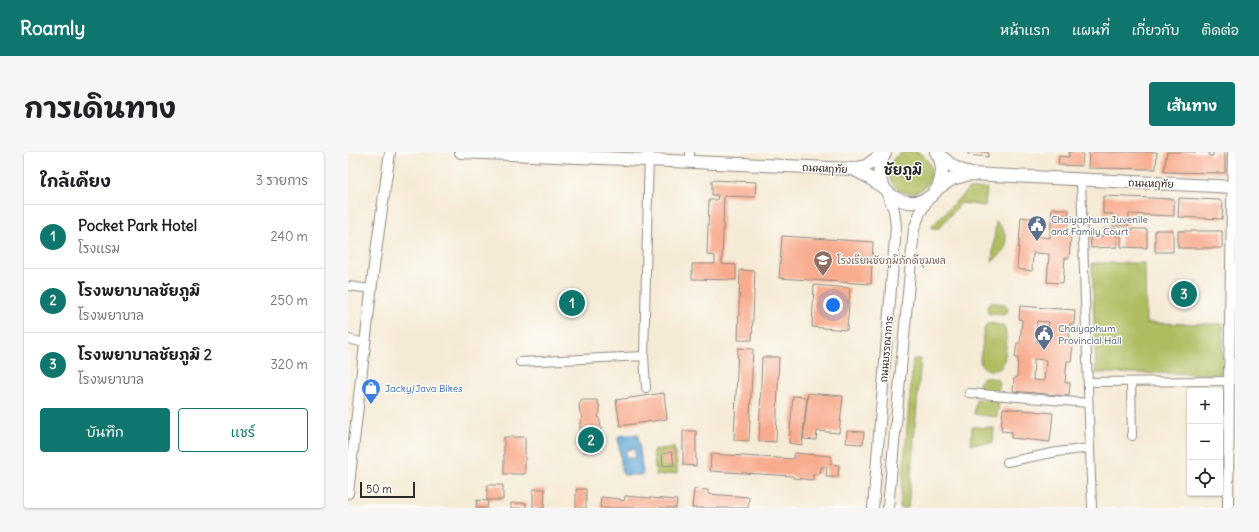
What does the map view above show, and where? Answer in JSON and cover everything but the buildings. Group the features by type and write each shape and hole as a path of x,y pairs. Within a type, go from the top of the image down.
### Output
{"main road":[{"name":"ถนนหฤทัย","path":"461,152 690,157 853,169 866,166 885,152"},
{"path":"885,152 879,169 880,179 885,190"},
{"name":"ถนนหฤทัย","path":"937,153 954,167 970,174"},
{"path":"933,193 941,181 942,172 941,162 937,153"},
{"name":"ถนนหฤทัย","path":"853,169 868,176 891,196 900,201 910,203 921,201 952,179 970,174 1234,186"}],"street":[{"path":"348,493 350,453 390,152"},
{"path":"1228,508 1229,381 1232,339 1233,152"},
{"path":"646,388 644,356 649,156"},
{"path":"1081,180 1092,508"},
{"name":"ถนนบรรณาการ","path":"873,508 896,227 894,210 885,190"},
{"name":"ถนนบรรณาการ","path":"888,508 914,229 920,213 933,193"},
{"path":"348,286 372,289"},
{"path":"890,305 907,307"},
{"path":"348,339 365,343"},
{"path":"520,362 644,356"},
{"path":"1088,382 1229,381"},
{"path":"1131,382 1132,436"},
{"path":"969,393 1088,404"},
{"path":"880,419 896,420"},
{"path":"1007,462 1057,452 1090,448"}],"green space":[{"path":"910,151 925,157 931,172 925,187 910,193 895,187 889,172 895,157"},
{"path":"987,188 985,206 961,203 939,228 932,228 933,225 968,189"},
{"path":"996,221 1004,232 1006,242 1005,248 998,257 992,261"},
{"path":"1092,263 1145,263 1146,323 1223,324 1222,374 1096,373"},
{"path":"991,302 1005,304 1008,307 1007,313 1004,315 989,314 987,310 988,305"},
{"path":"990,323 1004,326 1006,334 1005,358 1002,366 997,370 988,370 981,364 980,360 984,329 987,324"},
{"path":"913,359 921,359 908,508 900,508"},
{"path":"983,377 997,379 1000,382 999,388 996,391 981,389 979,386 980,380"},
{"path":"976,399 999,401 997,417 974,414"},
{"path":"972,427 994,428 993,443 971,444"},
{"path":"674,447 678,473 656,476 653,450"}],"water":[{"path":"638,435 642,475 624,475 622,473 619,436","holes":["635,449 635,458 626,458 626,450"]}],"place":[{"name":"Chaiyaphum Juvenile and Family Court","path":"1037,242"},
{"name":"โรงเรียนชัยภูมิภักดีชุมพล","path":"823,277"},
{"name":"โรงพยาบาลชัยภูมิ 2","path":"1184,294"},
{"name":"Pocket Park Hotel","path":"572,303"},
{"name":"Chaiyaphum Provincial Hall","path":"1044,351"},
{"name":"Jacky/Java Bikes","path":"371,405"},
{"name":"โรงพยาบาลชัยภูมิ","path":"591,440"}],"district":[{"name":"ชัยภูมิ","path":"903,170"}]}
